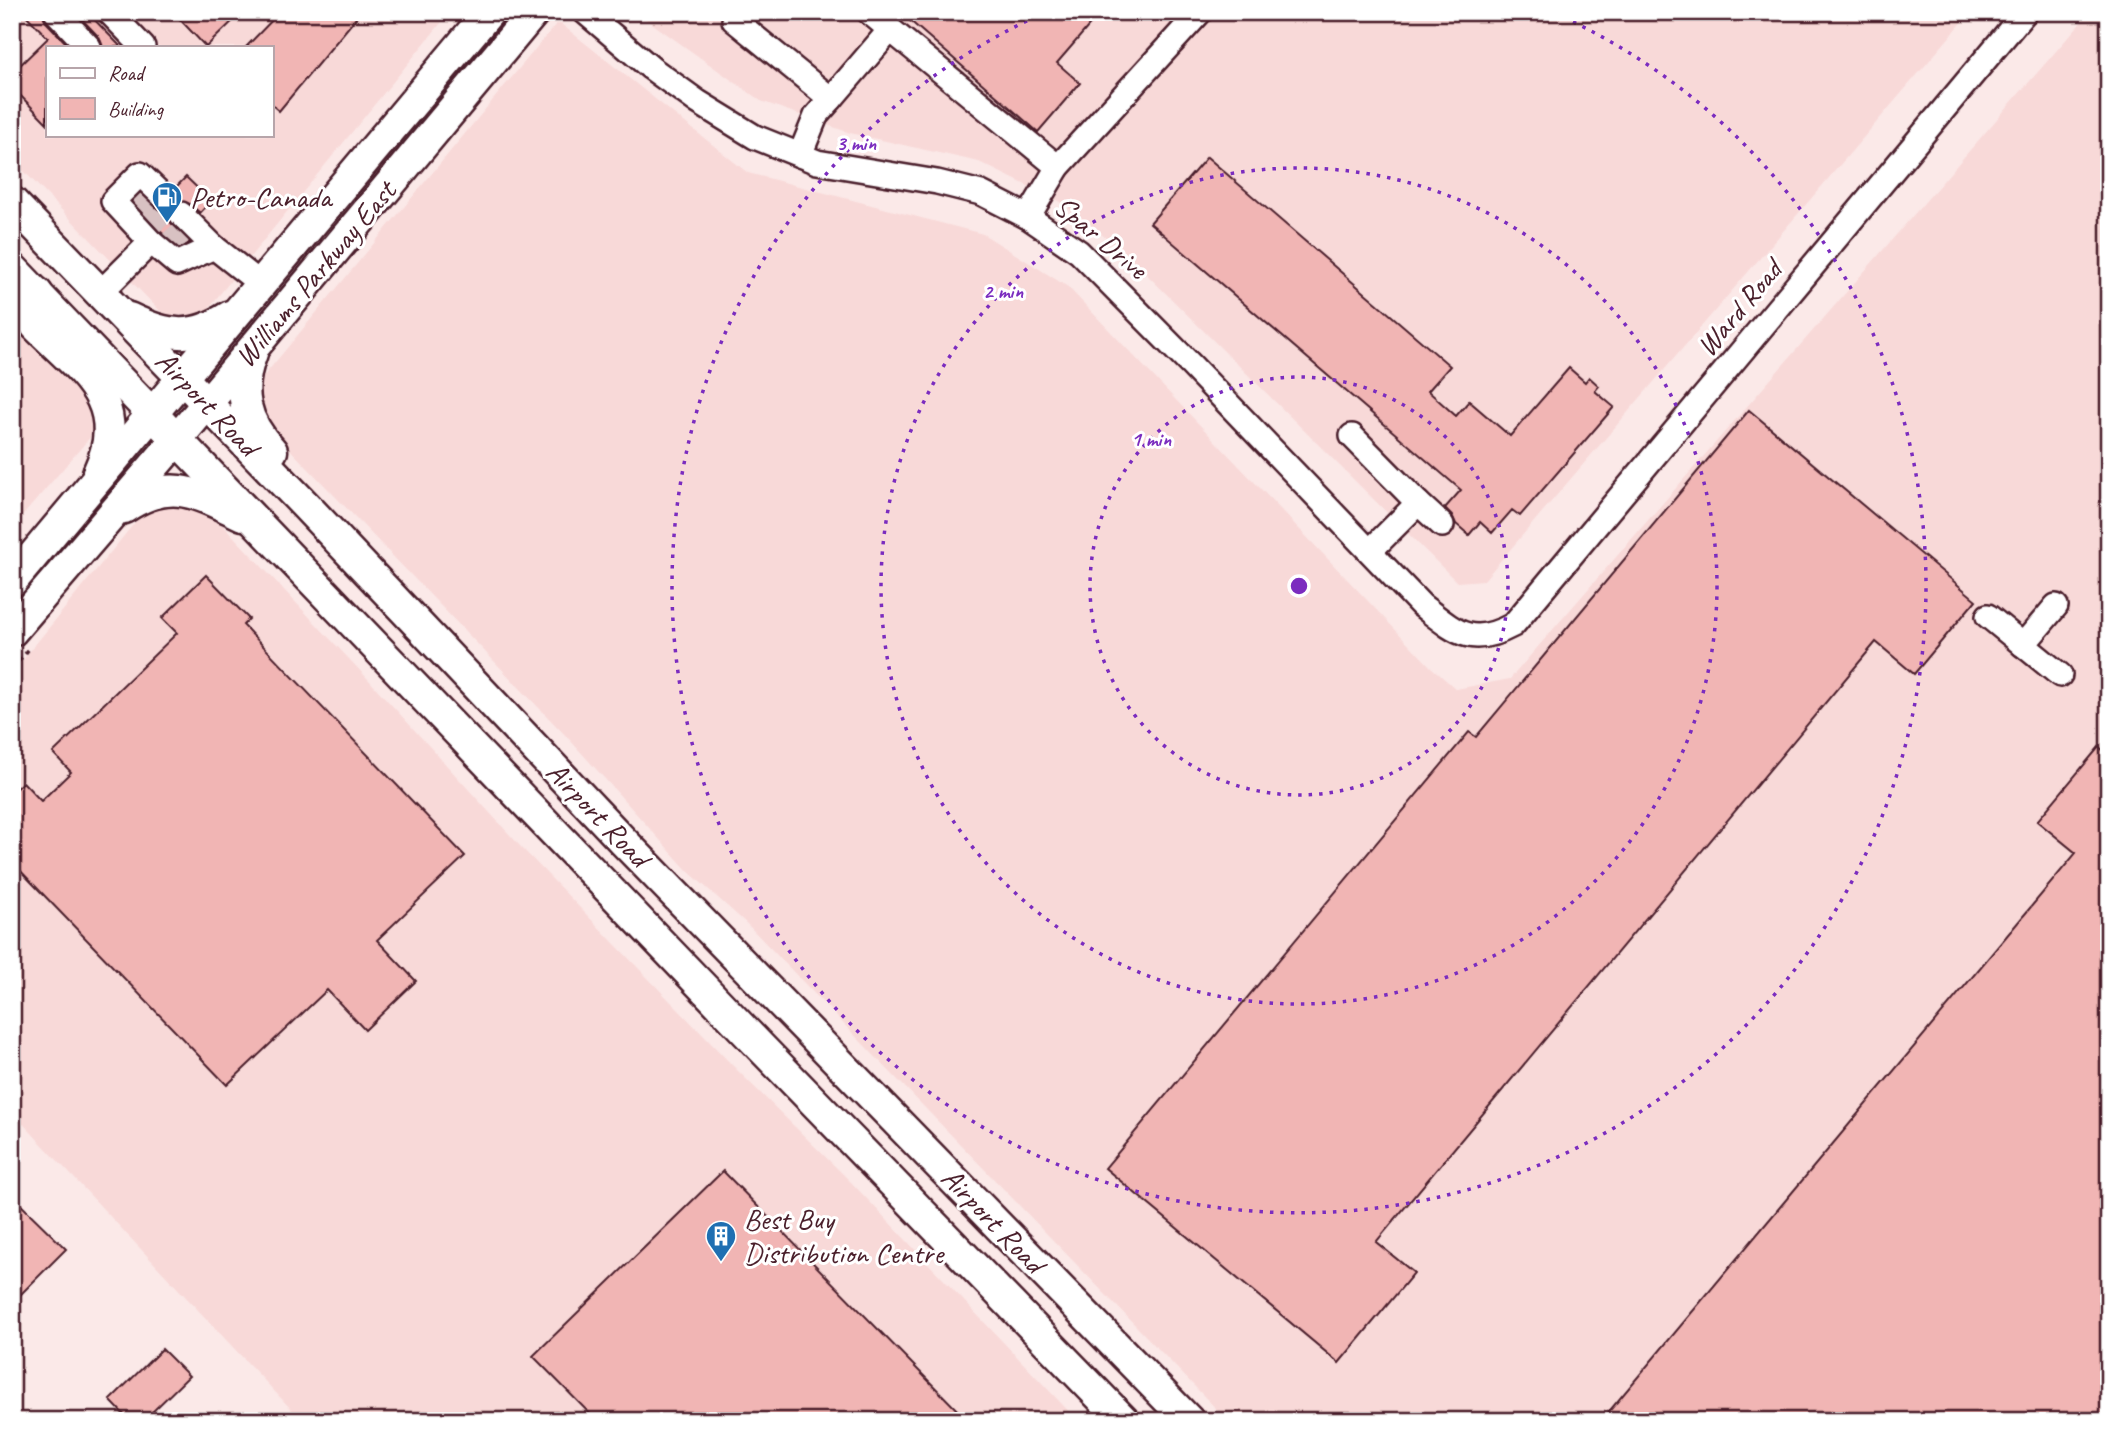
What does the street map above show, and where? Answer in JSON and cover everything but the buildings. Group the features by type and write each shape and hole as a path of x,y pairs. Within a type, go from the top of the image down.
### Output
{"main road":[{"name":"Williams Parkway East","path":"12,581 489,12"},
{"name":"Williams Parkway East","path":"12,631 207,404 534,12"},
{"name":"Airport Road","path":"12,202 306,506 623,841 1189,1421"},
{"name":"Airport Road","path":"12,268 260,523 737,1023 1124,1421"},
{"path":"37,293 36,326 96,388 109,414 107,452 90,491"},
{"path":"121,315 159,331 189,333 215,326 242,308"},
{"path":"255,347 245,376 244,392 250,422 264,442 299,479 306,506"},
{"path":"112,516 138,500 169,489 195,494 260,523"}],"street":[{"path":"56,12 88,46"},
{"path":"109,12 142,46"},
{"name":"Spar Drive","path":"585,12 651,68 755,138 817,162 937,182 981,193 1028,217 1079,252 1126,297 1422,605 1453,629 1476,637 1494,635"},
{"path":"740,12 734,20 831,99"},
{"path":"869,12 1058,167"},
{"path":"1028,217 1058,167 1200,12"},
{"name":"Ward Road","path":"1494,635 1513,625 2025,12"},
{"path":"800,155 817,116 890,30"},
{"path":"159,221 214,247 262,285"},
{"path":"159,221 177,264 214,247"},
{"path":"100,293 159,221"},
{"path":"1353,436 1442,526"},
{"path":"1370,551 1418,503"},
{"path":"2023,645 2056,606"},
{"path":"1988,616 2060,675"}],"shaded area":[{"path":"12,12 450,12 202,316 164,315 12,159"},
{"path":"636,12 1971,12 1484,580 1457,582 1126,254 1061,202 979,162 850,133 761,101"},
{"path":"2090,12 2109,12 2109,1421 1228,1421 747,924 688,871 569,739 279,438 264,413 258,383 556,24 561,24 748,173 983,234 1068,287 1431,667 1456,689 1510,679"},
{"path":"12,313 78,380 95,414 93,434 12,528"},
{"path":"169,503 206,510 219,521 521,847 736,1069 849,1180 1078,1421 285,1421 293,1411 12,1112 12,673 141,515 152,508"}],"tunnel":[{"path":"137,207 150,195"},
{"path":"152,223 172,205"},
{"path":"170,243 184,230"}],"place":[{"name":"Petro-Canada","path":"167,224"},
{"name":"Best Buy Distribution Centre","path":"721,1263"}]}
